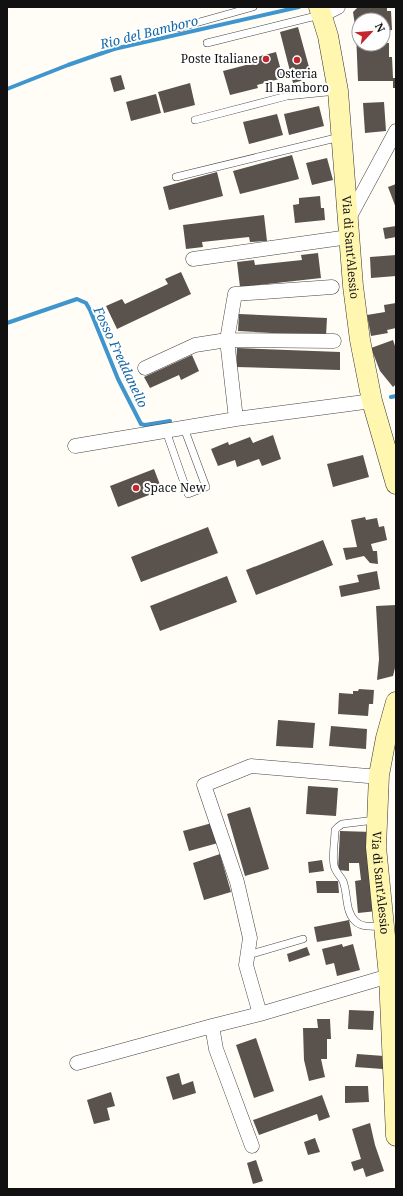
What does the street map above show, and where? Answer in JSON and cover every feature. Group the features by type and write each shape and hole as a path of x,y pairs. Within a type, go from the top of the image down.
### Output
{"street":[{"name":"Via di Sant'Alessio","path":"326,10 338,91 353,286 360,340 372,401 396,484"},
{"path":"193,260 348,229 396,130"},
{"path":"236,420 227,340 235,294 332,287"},
{"path":"145,368 195,345 227,340 334,342"},
{"path":"75,446 236,420 372,401"},
{"name":"Via di Sant'Alessio","path":"396,702 386,738 379,775 376,847 389,976 396,1136"},
{"path":"260,1014 246,966 250,938 237,882 204,785 252,766 368,776 379,775"},
{"path":"77,1063 260,1014 389,976"},
{"path":"212,1026 216,1048 252,1146"}],"lane":[{"path":"178,28 253,7"},
{"path":"207,43 326,10"},
{"path":"195,120 287,96 338,91"},
{"path":"176,177 342,137"},
{"path":"166,431 188,494 206,487 184,428"},
{"path":"377,819 342,824 338,826 335,830 334,865 346,890 349,912 356,922 362,926 384,926"},
{"path":"248,955 303,939"}],"building":[{"path":"358,7 387,7 387,11 391,11 392,30 391,12 353,12"},
{"name":"Osteria Il Bamboro","path":"298,27 312,78 293,83 280,32"},
{"path":"276,52 283,78 257,85 258,88 230,95 223,71 246,65 245,60"},
{"path":"357,52 389,52 389,57 392,57 393,78 396,78 396,88 393,88 393,81 358,81"},
{"path":"121,75 125,89 114,92 110,78"},
{"path":"190,83 195,105 164,113 158,92"},
{"path":"156,94 161,113 131,121 126,102"},
{"path":"384,102 386,131 365,133 363,103"},
{"path":"319,106 324,126 289,135 284,114"},
{"path":"277,114 283,135 249,144 243,122"},
{"path":"292,155 299,179 240,194 233,171"},
{"path":"327,158 333,180 312,185 306,163"},
{"path":"217,172 223,196 169,210 163,187"},
{"path":"396,184 396,208 388,187"},
{"path":"320,196 321,208 324,208 325,220 295,223 293,205 299,204 299,198"},
{"path":"264,215 267,241 250,242 249,237 202,242 203,247 186,249 183,225"},
{"path":"396,226 396,237 385,239 383,228"},
{"path":"318,253 321,278 240,287 237,262 254,260 255,265 302,260 301,255"},
{"path":"396,255 396,276 371,278 370,257"},
{"path":"181,272 191,294 117,329 106,306 122,299 125,304 168,284 165,279"},
{"path":"396,303 396,328 387,330 388,333 371,336 367,315 385,312 384,305"},
{"path":"239,314 327,318 326,336 238,331"},
{"path":"393,340 396,349 396,384 393,387 380,371 371,348"},
{"path":"237,348 340,352 340,370 236,367"},
{"path":"192,355 199,371 181,380 179,375 150,388 144,377"},
{"path":"273,435 281,459 262,466 259,459 237,467 235,460 218,466 211,449 228,442 229,445 250,437 253,443"},
{"path":"363,455 369,477 333,487 327,464"},
{"name":"Space New","path":"154,469 162,490 118,507 110,486"},
{"path":"365,517 366,520 377,518 379,527 384,526 387,540 371,544 373,551 377,551 378,564 370,563 364,556 346,560 343,548 357,547 351,520"},
{"path":"208,527 218,553 141,582 131,557"},
{"path":"323,540 333,565 256,595 246,570"},
{"path":"377,571 380,589 341,597 339,586 359,582 357,575"},
{"path":"227,576 237,602 160,631 150,606"},
{"path":"396,605 396,664 393,676 377,680 379,659 376,606"},
{"path":"359,689 374,690 373,704 369,704 368,716 338,714 339,693 353,694 353,691 358,691"},
{"path":"278,720 315,723 313,748 276,746"},
{"path":"331,726 367,729 366,749 329,746"},
{"path":"308,786 338,788 336,816 306,814"},
{"path":"250,807 269,869 245,876 227,814"},
{"path":"212,823 218,843 189,851 183,831"},
{"path":"340,831 373,832 371,859 377,911 358,913 355,881 361,880 359,863 349,863 349,871 338,870"},
{"path":"220,854 231,892 204,900 193,863"},
{"path":"322,860 324,871 309,873 308,862"},
{"path":"316,881 338,881 339,893 317,893"},
{"path":"349,920 352,936 317,942 314,927"},
{"path":"342,944 343,947 353,944 360,970 337,976 334,963 326,965 322,949"},
{"path":"307,947 310,955 289,962 287,954"},
{"path":"349,1010 374,1011 373,1030 348,1029"},
{"path":"317,1019 330,1019 331,1039 327,1039 327,1059 321,1059 325,1077 309,1081 304,1060 303,1028 318,1028"},
{"path":"256,1038 274,1091 254,1098 236,1045"},
{"path":"357,1054 384,1056 383,1069 355,1067"},
{"path":"179,1073 182,1085 193,1081 196,1093 173,1100 166,1077"},
{"path":"345,1086 368,1086 369,1102 345,1103"},
{"path":"111,1092 115,1106 107,1108 110,1120 94,1124 87,1100"},
{"path":"322,1095 330,1117 319,1121 317,1114 259,1135 253,1120"},
{"path":"370,1123 375,1145 384,1171 366,1177 363,1168 354,1171 351,1162 361,1159 352,1129"},
{"path":"315,1138 320,1152 308,1155 304,1142"},
{"path":"256,1160 263,1181 253,1184 247,1163"}],"waterway":[{"name":"Rio del Bamboro","path":"7,89 114,49 299,7"},
{"name":"Fosso Freddanello","path":"7,323 77,299 86,303 118,379 141,424 145,425 170,421"},
{"path":"391,397 396,396"}],"place":[{"name":"Poste Italiane","path":"266,59"},
{"name":"Osteria Il Bamboro","path":"297,60"},
{"name":"Space New","path":"136,488"}]}
